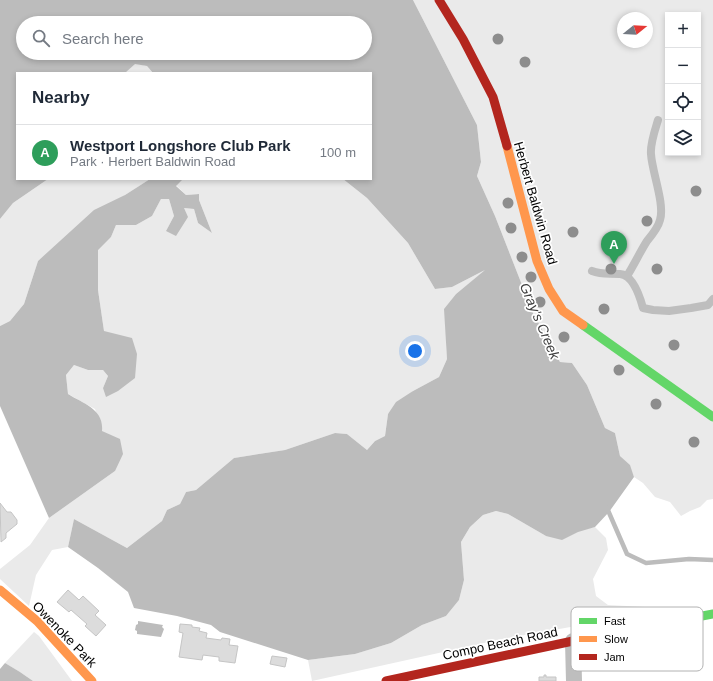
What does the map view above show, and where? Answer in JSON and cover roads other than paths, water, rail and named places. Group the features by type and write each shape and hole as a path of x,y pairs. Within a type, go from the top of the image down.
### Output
{"street":[{"name":"Herbert Baldwin Road","path":"439,0 463,39 492,97 510,155 537,261 549,289 563,312 713,417"},
{"name":"Owenoke Park","path":"0,590 37,621 92,681"},
{"name":"Compo Beach Road","path":"703,616 713,614"},
{"name":"Compo Beach Road","path":"386,681 571,641"},
{"path":"574,671 574,681"}],"lane":[{"path":"627,276 646,242 656,230 661,220 661,210 652,165 651,151 658,120"},
{"path":"592,271 598,274 621,274 627,276 632,282 644,308 669,311 708,304 713,299"}],"waterway":[{"name":"Gray's Creek","path":"607,508 627,554 646,563 689,559 713,560"}],"place":[{"name":"Westport Longshore Club Park","path":"614,264"}]}
